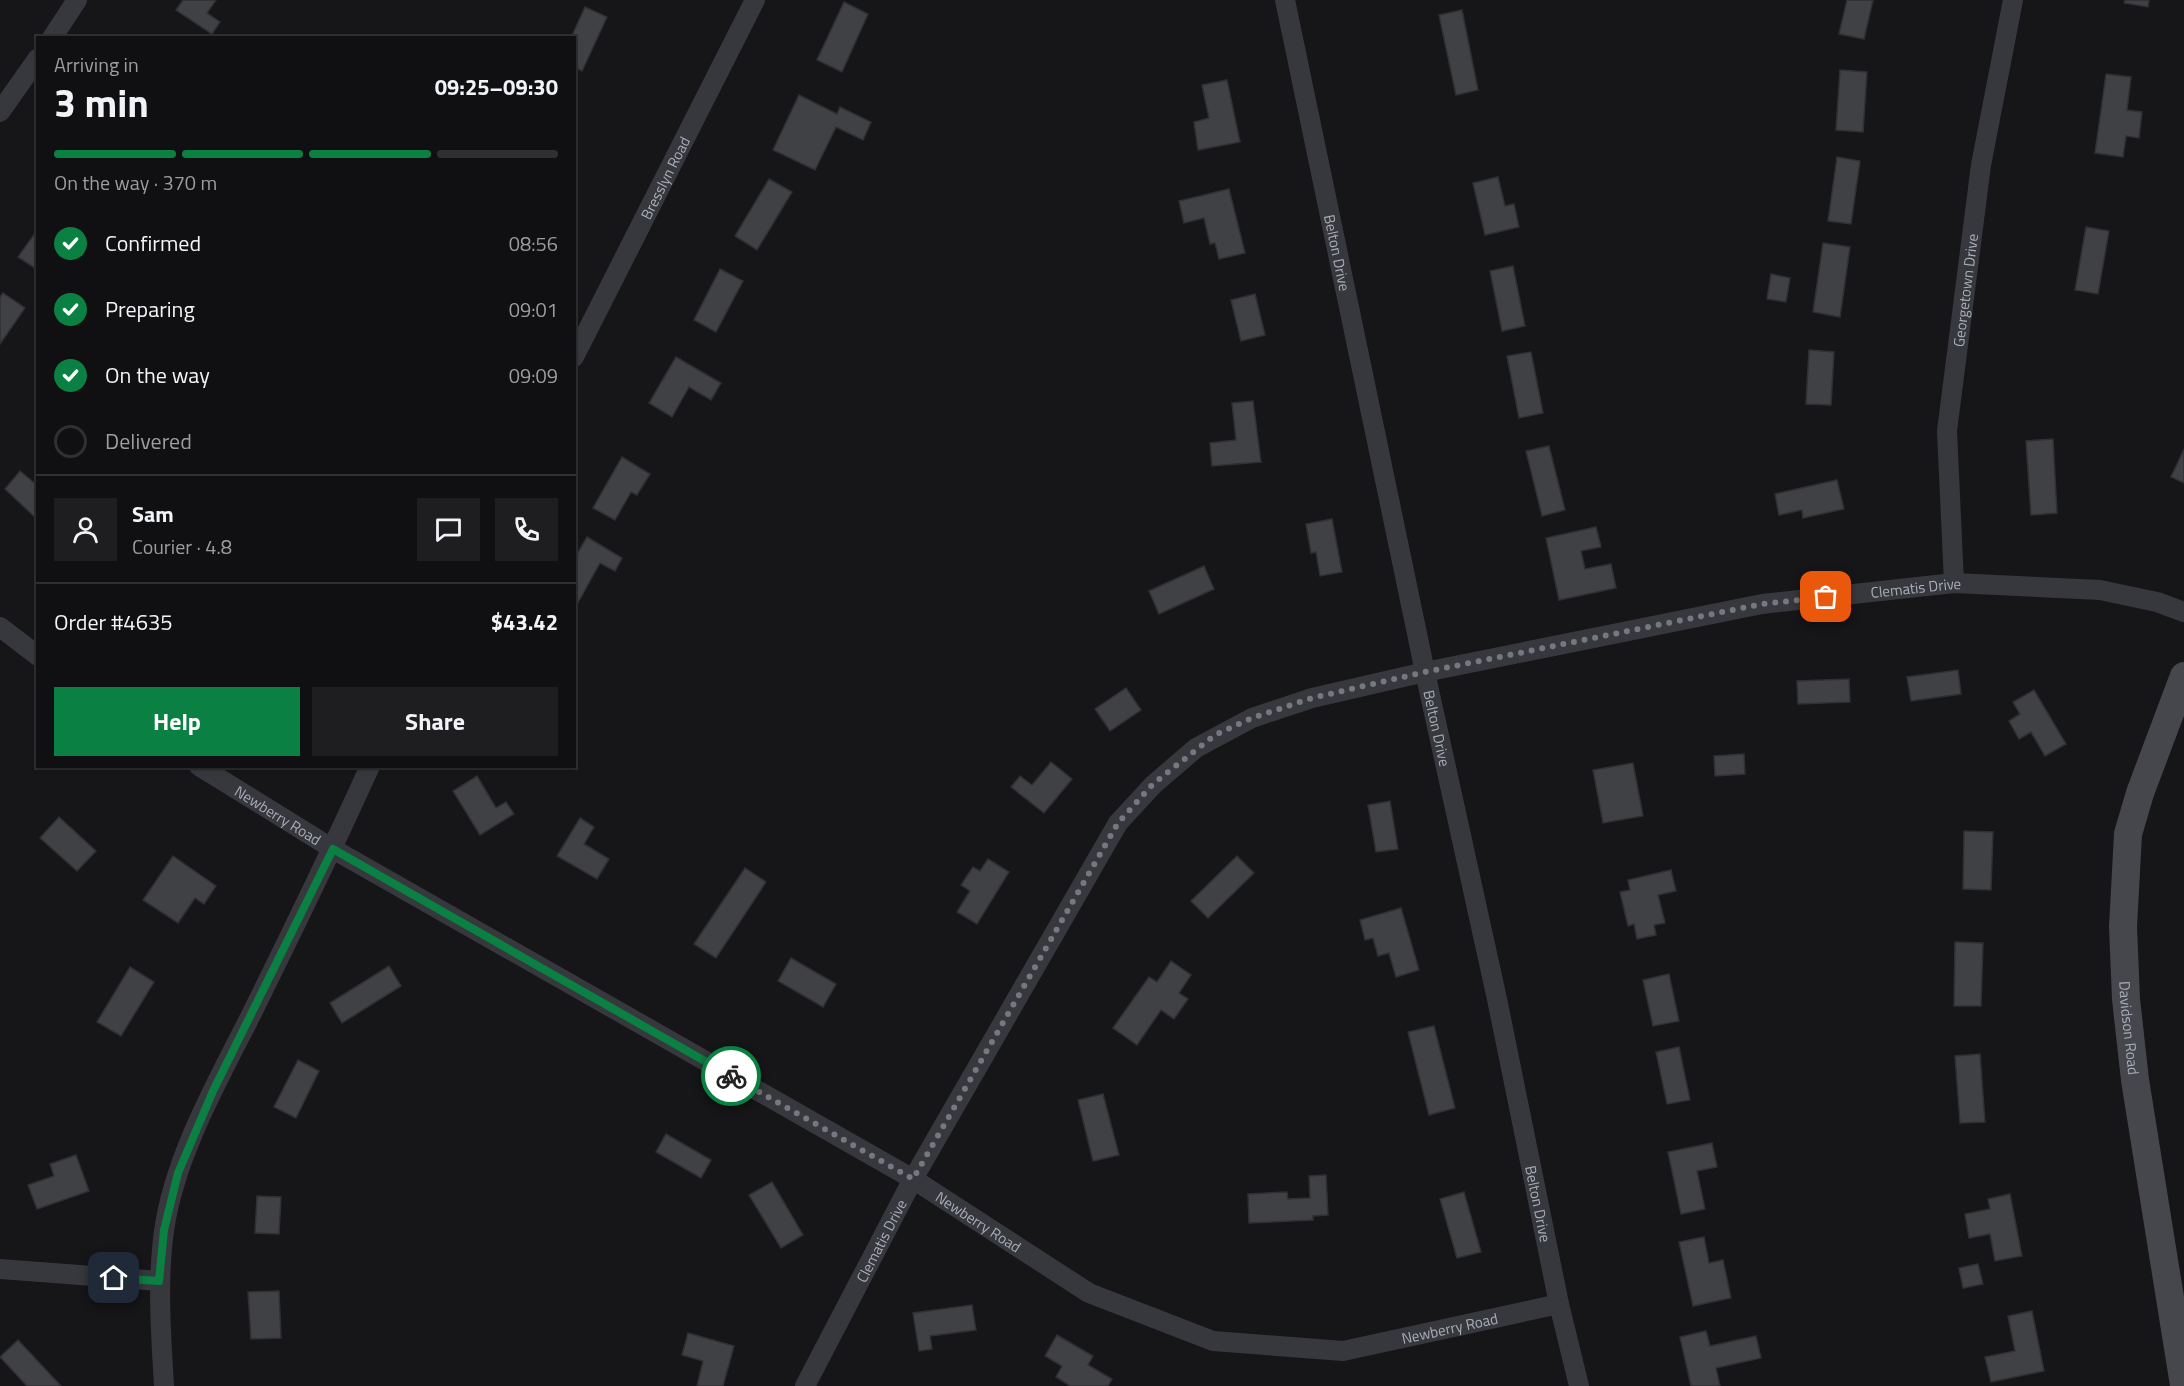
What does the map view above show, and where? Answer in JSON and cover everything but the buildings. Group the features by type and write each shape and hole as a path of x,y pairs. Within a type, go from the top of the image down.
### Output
{"street":[{"path":"52,36 77,0"},
{"name":"Bresslyn Road","path":"576,353 755,0"},
{"name":"Belton Drive","path":"1285,0 1425,672 1497,999 1558,1304 1579,1386"},
{"name":"Georgetown Drive","path":"1954,584 1947,431 1982,165 2013,0"},
{"path":"0,112 36,61"},
{"name":"Clematis Drive","path":"805,1386 913,1179 1118,823 1153,784 1196,748 1252,718 1312,698 1425,672 1762,604 1954,584 2100,590 2157,602 2184,612"},
{"path":"0,627 36,654"},
{"name":"Davidson Road","path":"2184,676 2140,793 2128,834 2123,927 2126,999 2135,1080 2184,1385"},
{"name":"Newberry Road","path":"202,768 333,849 913,1179 1089,1293 1213,1341 1343,1351 1558,1304"},
{"path":"164,1386 159,1281 164,1230 178,1173 213,1091 333,849 369,768"},
{"path":"0,1269 159,1281"}],"way so far":[{"path":"731,1076 913,1179 1118,823 1153,784 1215,735 1252,718 1312,698 1402,677 1762,604 1826,597"}],"route":[{"path":"114,1278 159,1281 164,1230 178,1173 213,1091 333,849 731,1076"}]}
